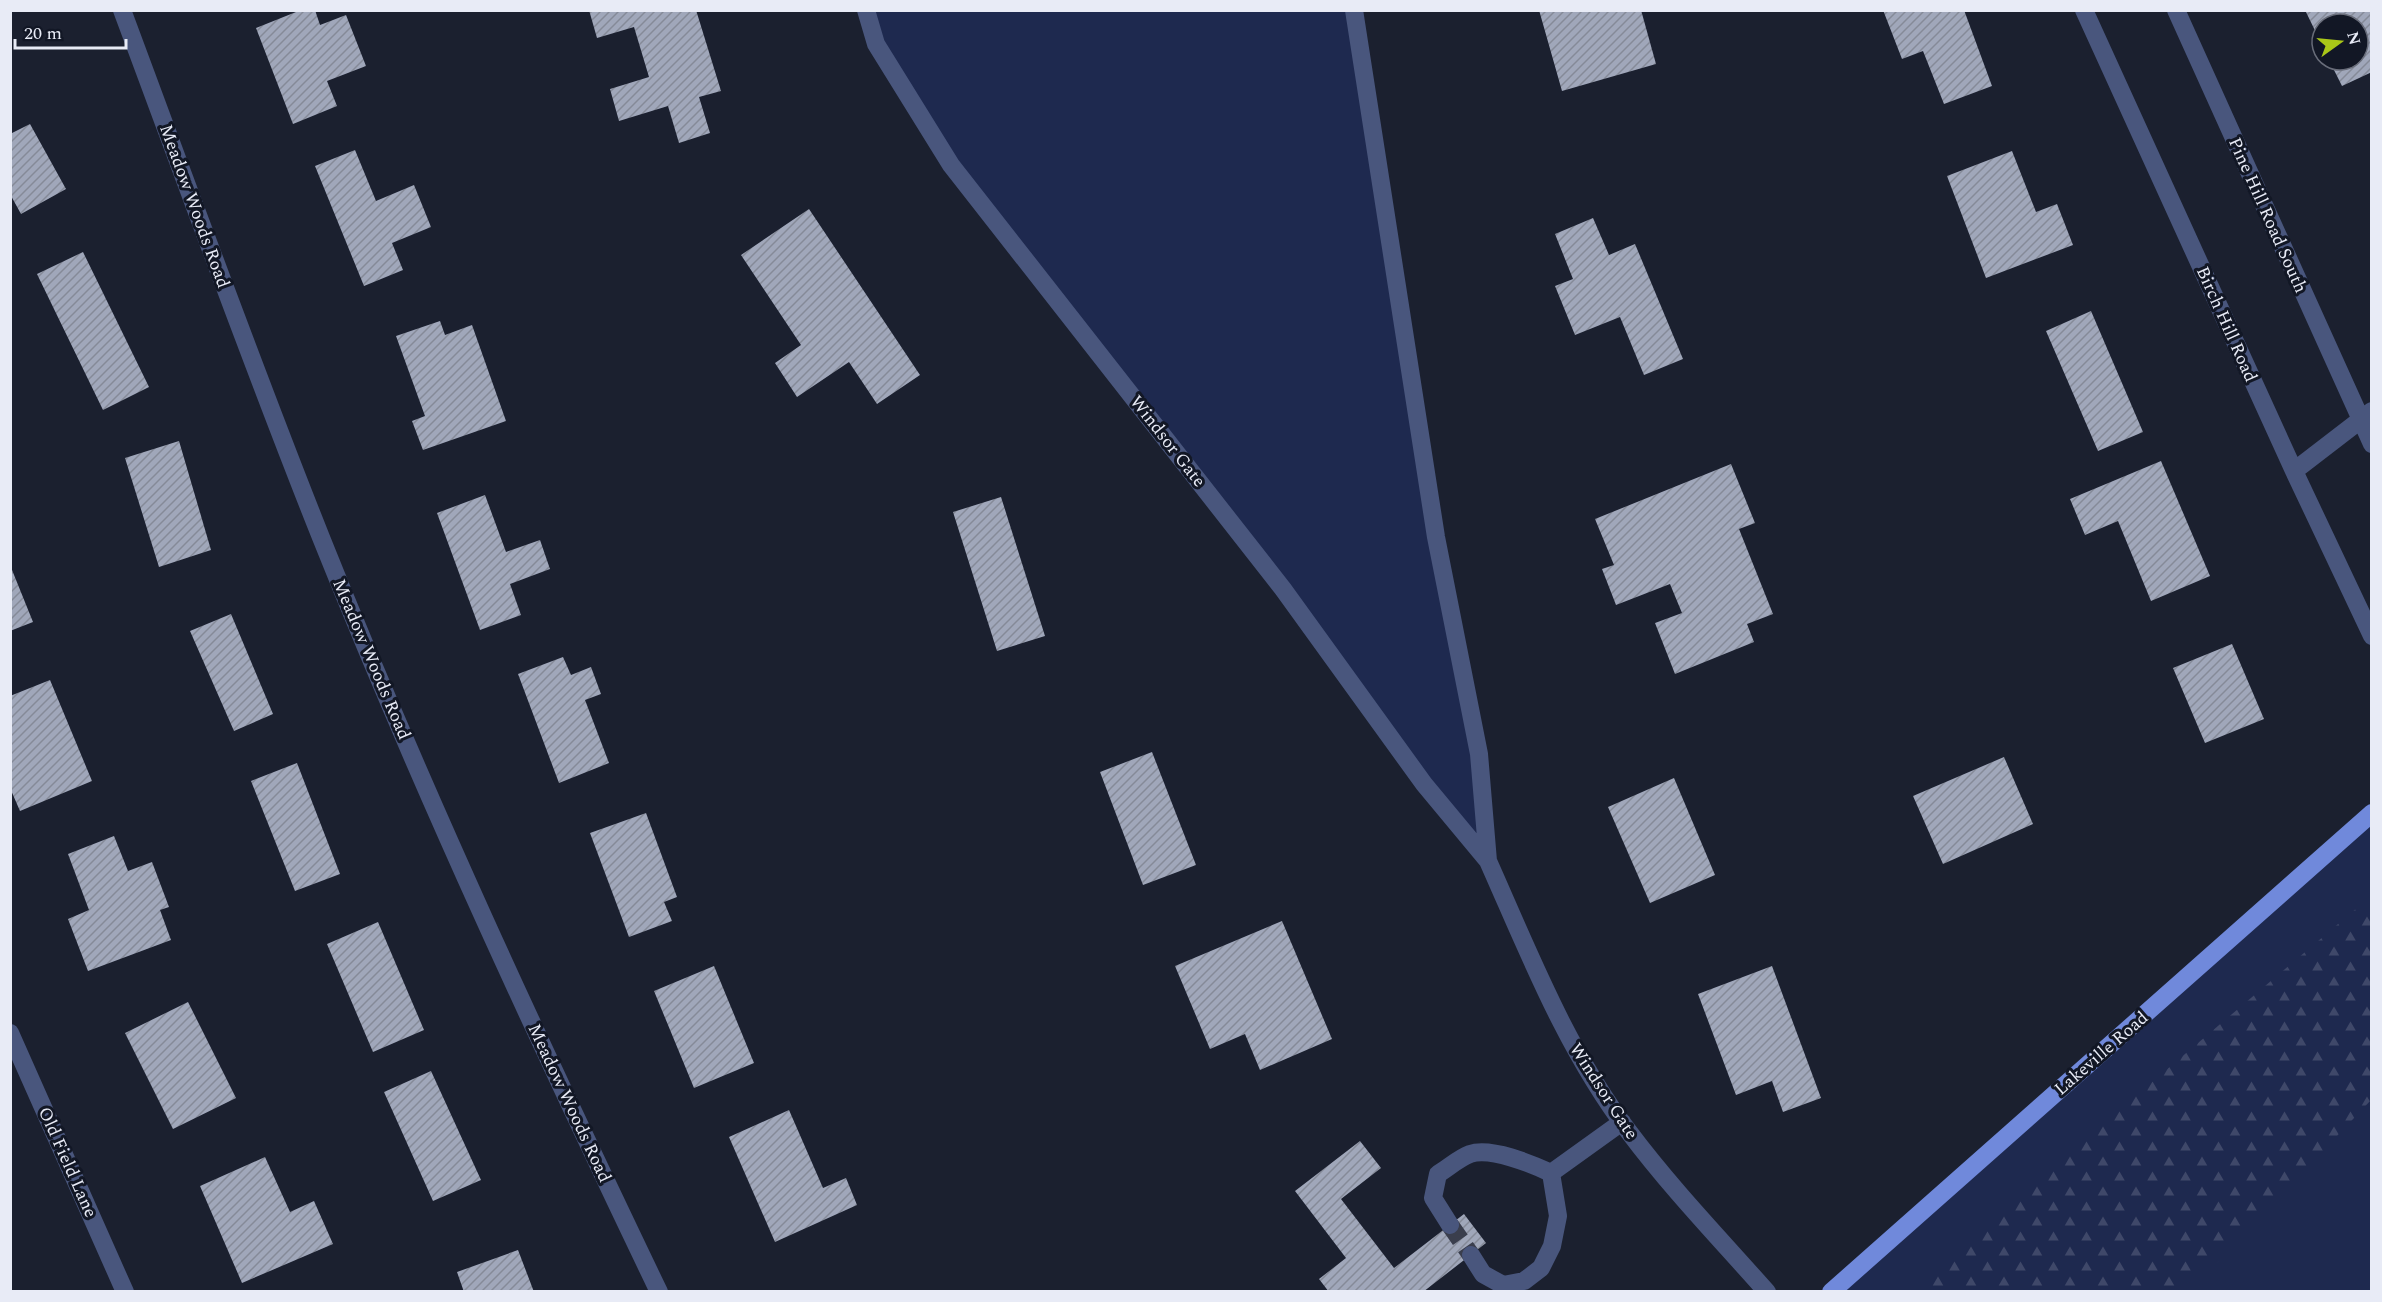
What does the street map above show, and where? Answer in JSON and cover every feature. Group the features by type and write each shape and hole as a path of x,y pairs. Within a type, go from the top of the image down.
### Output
{"main road":[{"name":"Lakeville Road","path":"1831,1292 2372,813"}],"street":[{"name":"Meadow Woods Road","path":"122,10 244,341 328,554 453,848 579,1124 659,1292"},
{"name":"Windsor Gate","path":"866,10 876,44 951,165 1283,588 1424,784 1488,861 1554,1008 1592,1077 1622,1122 1668,1179 1767,1292"},
{"name":"Windsor Gate","path":"1354,10 1437,537 1479,754 1488,861"},
{"name":"Birch Hill Road","path":"2084,10 2294,471 2372,636"},
{"name":"Pine Hill Road South","path":"2176,10 2366,415 2372,444"},
{"path":"2294,471 2366,415"},
{"name":"Old Field Lane","path":"10,1033 125,1292"},
{"path":"1551,1173 1622,1122"},
{"path":"1450,1225 1433,1198 1438,1174 1471,1154 1496,1154 1521,1160 1551,1173"},
{"path":"1471,1255 1483,1274 1503,1285 1528,1286 1541,1268 1552,1246 1558,1216 1551,1173"}],"green space":[{"path":"866,11 1354,11 1488,861 951,165"},
{"path":"2371,821 2371,1291 1838,1292"},
{"path":"2371,896 2371,1100 2215,1265 2178,1291 1906,1291"}],"building":[{"path":"301,10 315,10 320,25 346,15 366,66 327,81 337,106 293,124 256,28"},
{"path":"589,10 696,10 721,91 699,97 710,133 679,143 668,106 619,121 610,89 649,77 634,27 597,38"},
{"path":"1539,10 1641,10 1656,64 1562,91"},
{"path":"1883,10 1964,10 1992,86 1944,104 1923,51 1902,59"},
{"path":"2305,10 2372,10 2372,72 2342,86 2335,72 2370,72 2370,12 2310,12 2310,20"},
{"path":"30,124 66,189 21,214 10,194 10,134"},
{"path":"355,150 376,201 414,185 431,227 392,243 403,270 364,286 315,166"},
{"path":"2012,151 2036,212 2057,204 2073,245 1986,278 1947,176"},
{"path":"809,209 920,375 877,404 849,362 797,397 775,363 801,345 741,255"},
{"path":"1593,218 1609,255 1635,244 1683,359 1644,375 1620,317 1575,335 1555,286 1573,279 1555,234"},
{"path":"83,252 149,387 103,410 37,274"},
{"path":"2091,311 2143,432 2098,451 2046,331"},
{"path":"440,321 445,335 472,325 506,421 423,450 412,421 425,416 396,336"},
{"path":"179,441 211,550 159,567 125,458"},
{"path":"2161,461 2210,576 2151,601 2118,521 2085,535 2070,499"},
{"path":"1731,464 1755,523 1739,529 1773,614 1747,624 1754,642 1675,674 1655,623 1682,613 1670,584 1616,605 1602,569 1614,565 1595,519"},
{"path":"485,495 506,552 540,540 550,569 510,584 521,615 480,630 437,513"},
{"path":"1001,497 1045,636 997,651 953,512"},
{"path":"10,565 33,622 10,631"},
{"path":"231,614 273,714 234,731 190,631"},
{"path":"2232,644 2264,719 2205,743 2173,668"},
{"path":"563,657 571,675 591,667 601,694 585,700 609,763 559,783 518,674"},
{"path":"50,680 92,781 20,811 10,788 10,696"},
{"path":"1152,752 1196,865 1143,885 1100,772"},
{"path":"2004,757 2033,824 1943,864 1913,796"},
{"path":"297,763 340,874 295,891 251,781"},
{"path":"1674,778 1715,875 1650,903 1608,807"},
{"path":"646,813 677,897 664,902 672,921 629,937 590,833"},
{"path":"114,836 128,871 152,862 169,907 160,910 171,940 88,971 68,919 89,910 68,854"},
{"path":"1282,921 1332,1039 1260,1070 1245,1034 1210,1049 1175,966"},
{"path":"378,922 424,1030 373,1052 327,944"},
{"path":"714,966 754,1063 694,1088 654,991"},
{"path":"1772,966 1821,1098 1783,1112 1772,1081 1736,1095 1698,994"},
{"path":"188,1002 236,1098 173,1129 125,1033"},
{"path":"431,1071 481,1180 433,1201 384,1092"},
{"path":"789,1110 823,1188 846,1178 857,1205 775,1242 729,1137"},
{"path":"1360,1141 1381,1168 1341,1199 1394,1268 1464,1214 1486,1243 1423,1292 1329,1292 1319,1279 1346,1258 1295,1191"},
{"path":"265,1157 290,1212 314,1201 333,1244 242,1283 200,1186"},
{"path":"518,1250 534,1292 464,1292 457,1272"}],"tunnel":[{"path":"1450,1225 1471,1255"}]}
